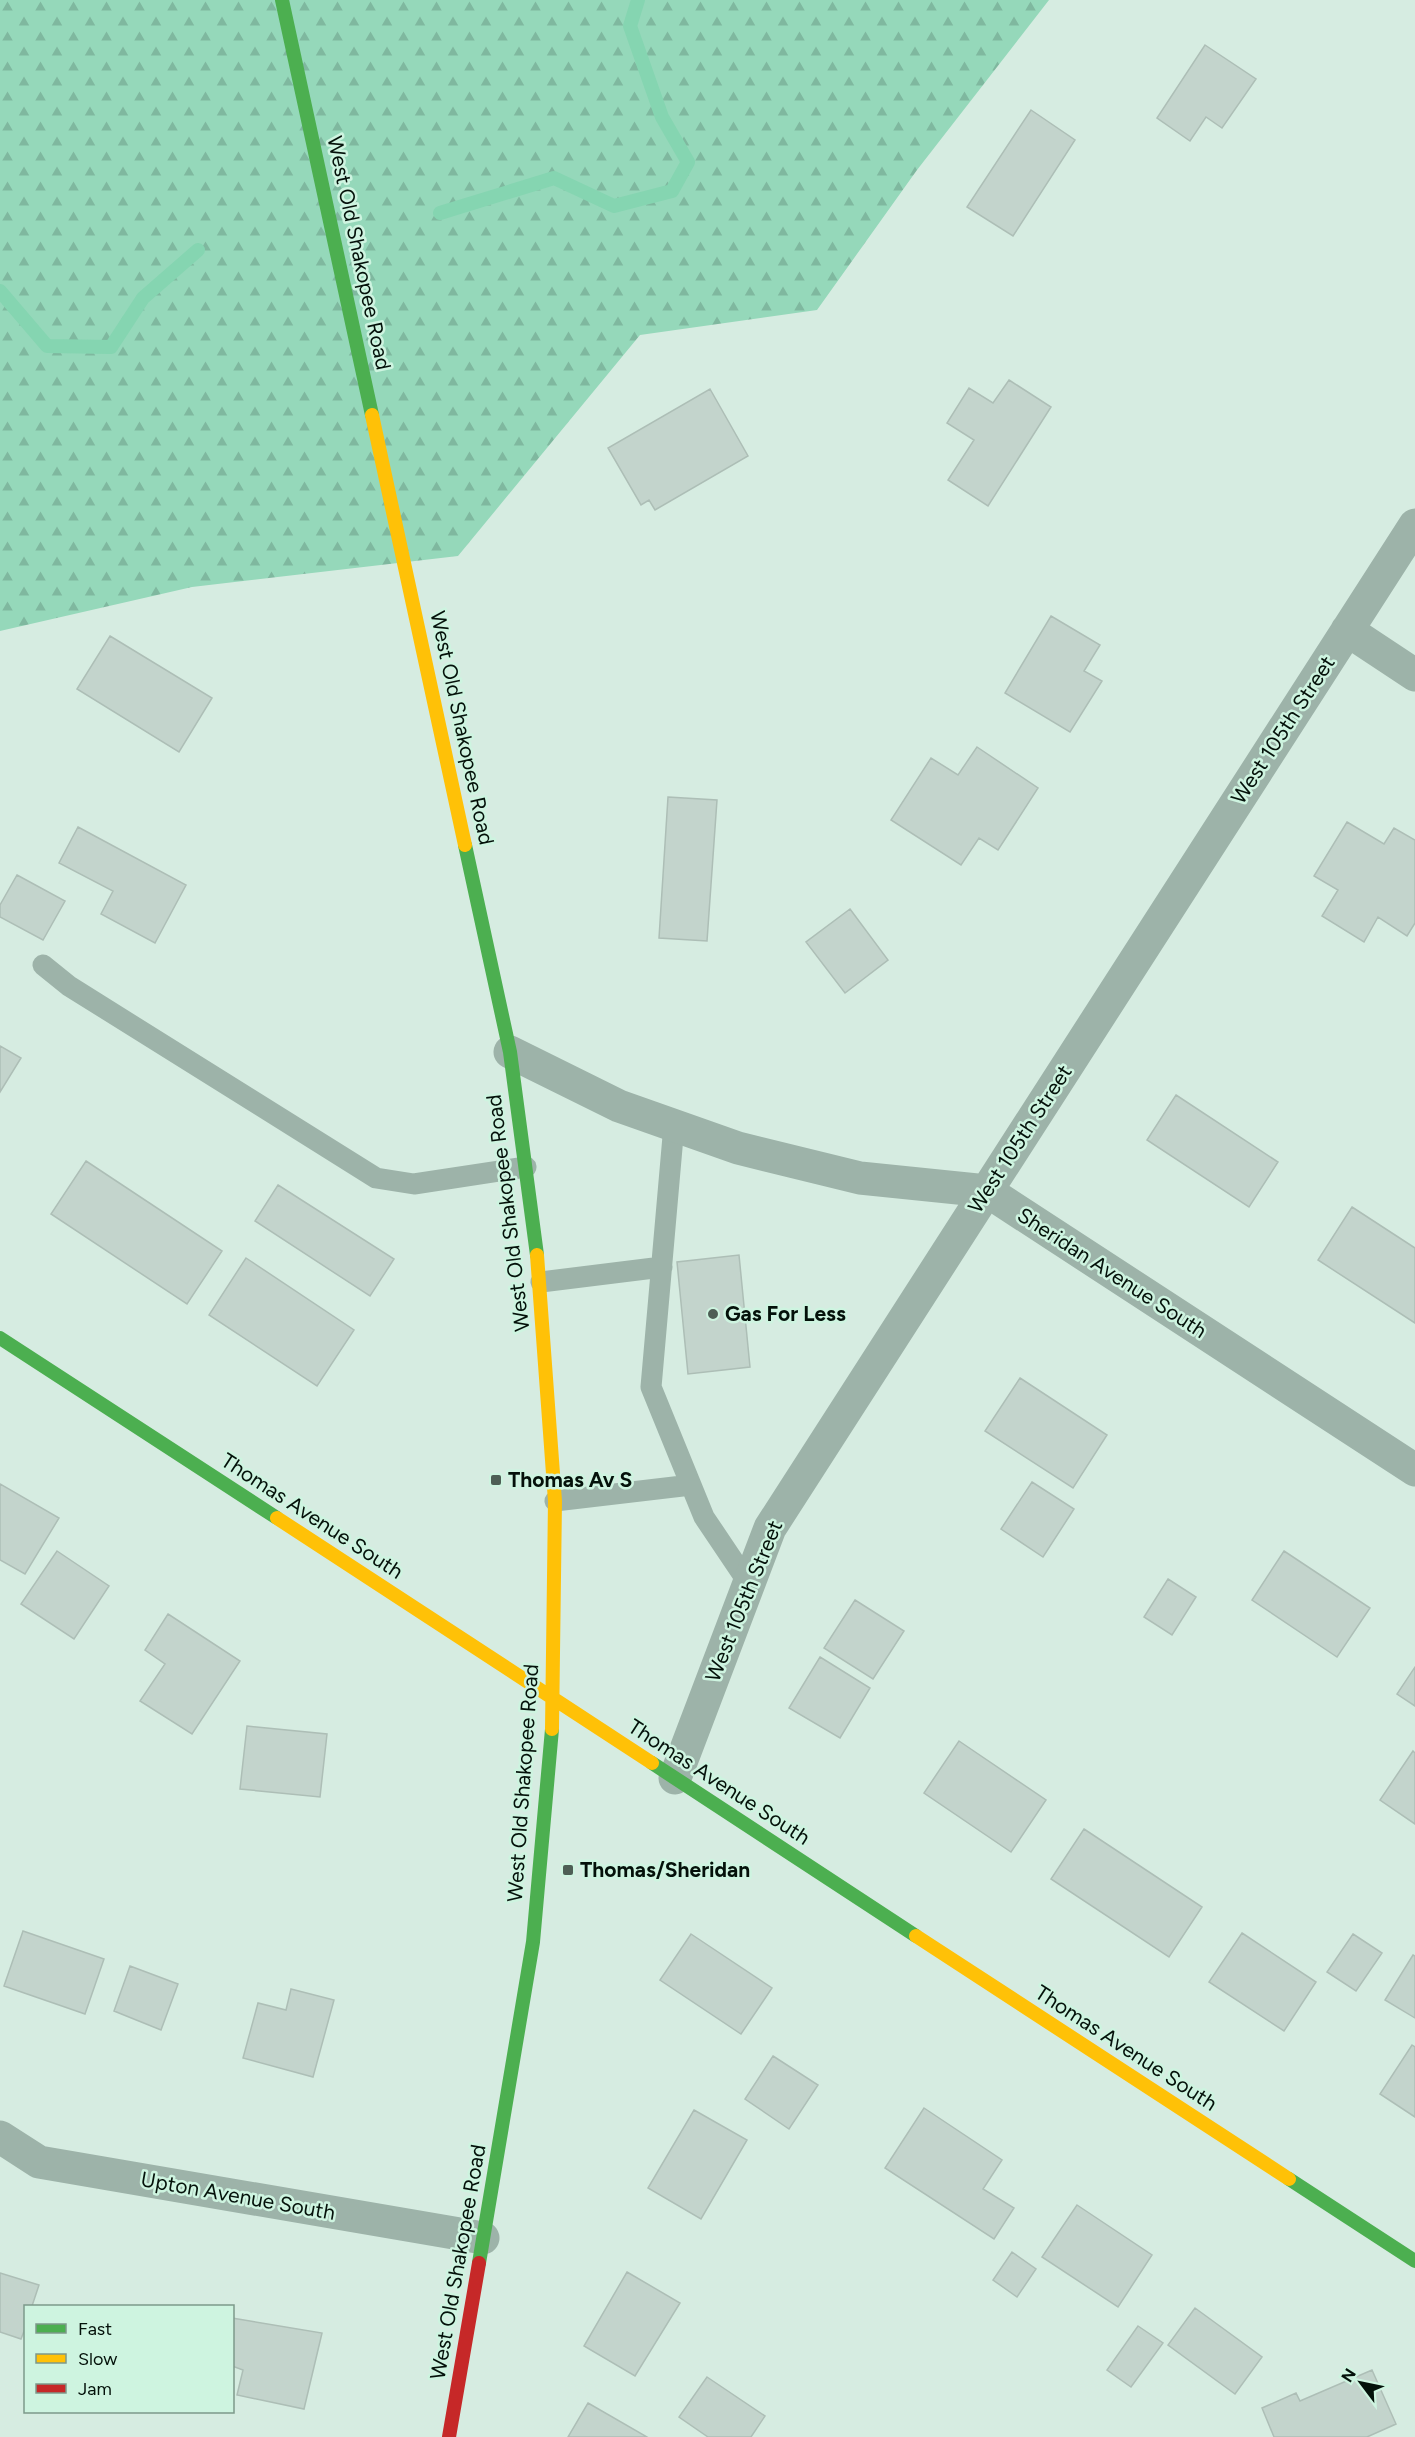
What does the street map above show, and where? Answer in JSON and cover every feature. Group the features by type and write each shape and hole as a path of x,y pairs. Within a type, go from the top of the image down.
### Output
{"main road":[{"name":"West Old Shakopee Road","path":"282,0 510,1052 541,1282 555,1502 553,1699 533,1942 449,2437"},
{"name":"Thomas Avenue South","path":"0,1338 1415,2261"}],"street":[{"name":"West 105th Street","path":"675,1778 770,1528 1415,525"},
{"path":"1347,630 1415,675"},
{"name":"Sheridan Avenue South","path":"510,1052 619,1106 738,1148 860,1178 987,1191 1415,1470"},
{"name":"Upton Avenue South","path":"0,2136 39,2162 483,2238"}],"lane":[{"path":"43,965 69,986 376,1178 414,1184 526,1167"},
{"path":"674,1125 651,1387 704,1517 749,1584"},
{"path":"541,1282 662,1267"},
{"path":"555,1502 691,1485"}],"green space":[{"path":"0,0 1049,0 917,170 817,310 640,335 458,556 192,587 0,631"}],"building":[{"path":"1205,45 1256,79 1222,128 1206,117 1190,141 1157,118"},
{"path":"1031,110 1075,140 1013,236 967,207"},
{"path":"1009,380 1051,407 988,506 948,480 974,440 947,423 969,388 993,403"},
{"path":"710,389 748,456 655,510 649,500 641,505 608,448"},
{"path":"1051,616 1100,645 1084,671 1102,681 1070,732 1005,693"},
{"path":"110,636 212,698 179,752 77,689"},
{"path":"977,747 1038,788 998,850 979,838 961,865 891,820 931,758 958,775"},
{"path":"668,797 717,800 707,941 659,938"},
{"path":"1347,822 1384,844 1394,828 1415,840 1415,923 1407,936 1378,917 1364,942 1322,916 1338,890 1314,876"},
{"path":"78,827 186,885 155,943 101,914 113,891 59,863"},
{"path":"17,875 65,901 43,940 0,917 0,905"},
{"path":"850,909 888,960 845,993 806,942"},
{"path":"0,1046 21,1058 0,1092"},
{"path":"1176,1095 1278,1162 1249,1207 1147,1140"},
{"path":"86,1161 222,1251 187,1304 51,1214"},
{"path":"278,1185 394,1259 370,1296 255,1221"},
{"path":"1352,1207 1415,1248 1415,1323 1318,1260"},
{"name":"Gas For Less","path":"739,1255 750,1367 688,1374 677,1262"},
{"path":"246,1258 354,1330 317,1386 209,1315"},
{"path":"1020,1378 1107,1435 1073,1488 985,1431"},
{"path":"1032,1482 1074,1509 1043,1557 1001,1529"},
{"path":"0,1484 59,1518 25,1574 0,1560"},
{"path":"57,1551 109,1586 74,1639 21,1604"},
{"path":"1284,1551 1370,1608 1337,1657 1252,1600"},
{"path":"1168,1579 1196,1597 1172,1635 1144,1617"},
{"path":"855,1600 904,1631 873,1679 824,1648"},
{"path":"168,1614 240,1661 192,1734 140,1701 165,1664 145,1650"},
{"path":"820,1657 870,1688 840,1738 789,1708"},
{"path":"1415,1667 1415,1706 1397,1694"},
{"path":"247,1726 327,1734 320,1797 240,1789"},
{"path":"959,1741 1046,1800 1011,1852 924,1793"},
{"path":"1413,1751 1415,1753 1415,1824 1380,1800"},
{"path":"1084,1829 1202,1907 1169,1957 1051,1879"},
{"path":"23,1931 104,1959 85,2014 4,1986"},
{"path":"1242,1933 1316,1982 1284,2031 1209,1982"},
{"path":"691,1934 772,1988 741,2034 660,1980"},
{"path":"1353,1934 1382,1953 1356,1991 1327,1972"},
{"path":"1413,1955 1415,1956 1415,2018 1385,2000"},
{"path":"130,1966 178,1984 161,2030 114,2011"},
{"path":"291,1989 334,2000 313,2077 243,2058 258,2003 286,2010"},
{"path":"1412,2045 1415,2047 1415,2117 1380,2094"},
{"path":"773,2056 818,2085 789,2129 745,2099"},
{"path":"924,2108 1002,2160 983,2189 1014,2208 994,2239 885,2168"},
{"path":"694,2110 747,2140 701,2219 648,2188"},
{"path":"1077,2205 1152,2255 1118,2307 1042,2257"},
{"path":"1012,2252 1036,2269 1017,2297 993,2280"},
{"path":"627,2272 680,2303 635,2376 584,2346"},
{"path":"0,2273 39,2285 32,2305 24,2305 24,2331 21,2339 0,2332"},
{"path":"1195,2308 1262,2357 1235,2394 1168,2345"},
{"path":"234,2318 322,2333 304,2409 237,2395 243,2370 234,2367"},
{"path":"1138,2326 1163,2343 1131,2387 1107,2370"},
{"path":"1372,2370 1396,2424 1367,2437 1274,2437 1262,2408 1296,2393 1300,2401"},
{"path":"707,2377 765,2416 751,2437 708,2437 679,2417"},
{"path":"588,2403 647,2437 568,2437"}],"waterway":[{"path":"440,213 554,178 614,206 672,191 688,162 662,117 630,26 638,0"},
{"path":"0,291 47,346 111,347 143,298 198,250"}],"traffic: fast":[{"path":"282,0 372,415"},
{"path":"465,845 510,1052 537,1255"},
{"path":"0,1338 277,1518"},
{"path":"479,2263 533,1942 552,1729"},
{"path":"652,1763 916,1936"},
{"path":"1289,2179 1415,2261"}],"traffic: slow":[{"path":"372,415 465,845"},
{"path":"537,1255 555,1501 552,1729"},
{"path":"277,1518 652,1763"},
{"path":"916,1936 1289,2179"}],"traffic: jam":[{"path":"449,2437 479,2263"}],"place":[{"name":"Gas For Less","path":"713,1314"},
{"name":"Thomas Av S","path":"496,1480"},
{"name":"Thomas/Sheridan","path":"568,1870"}]}
